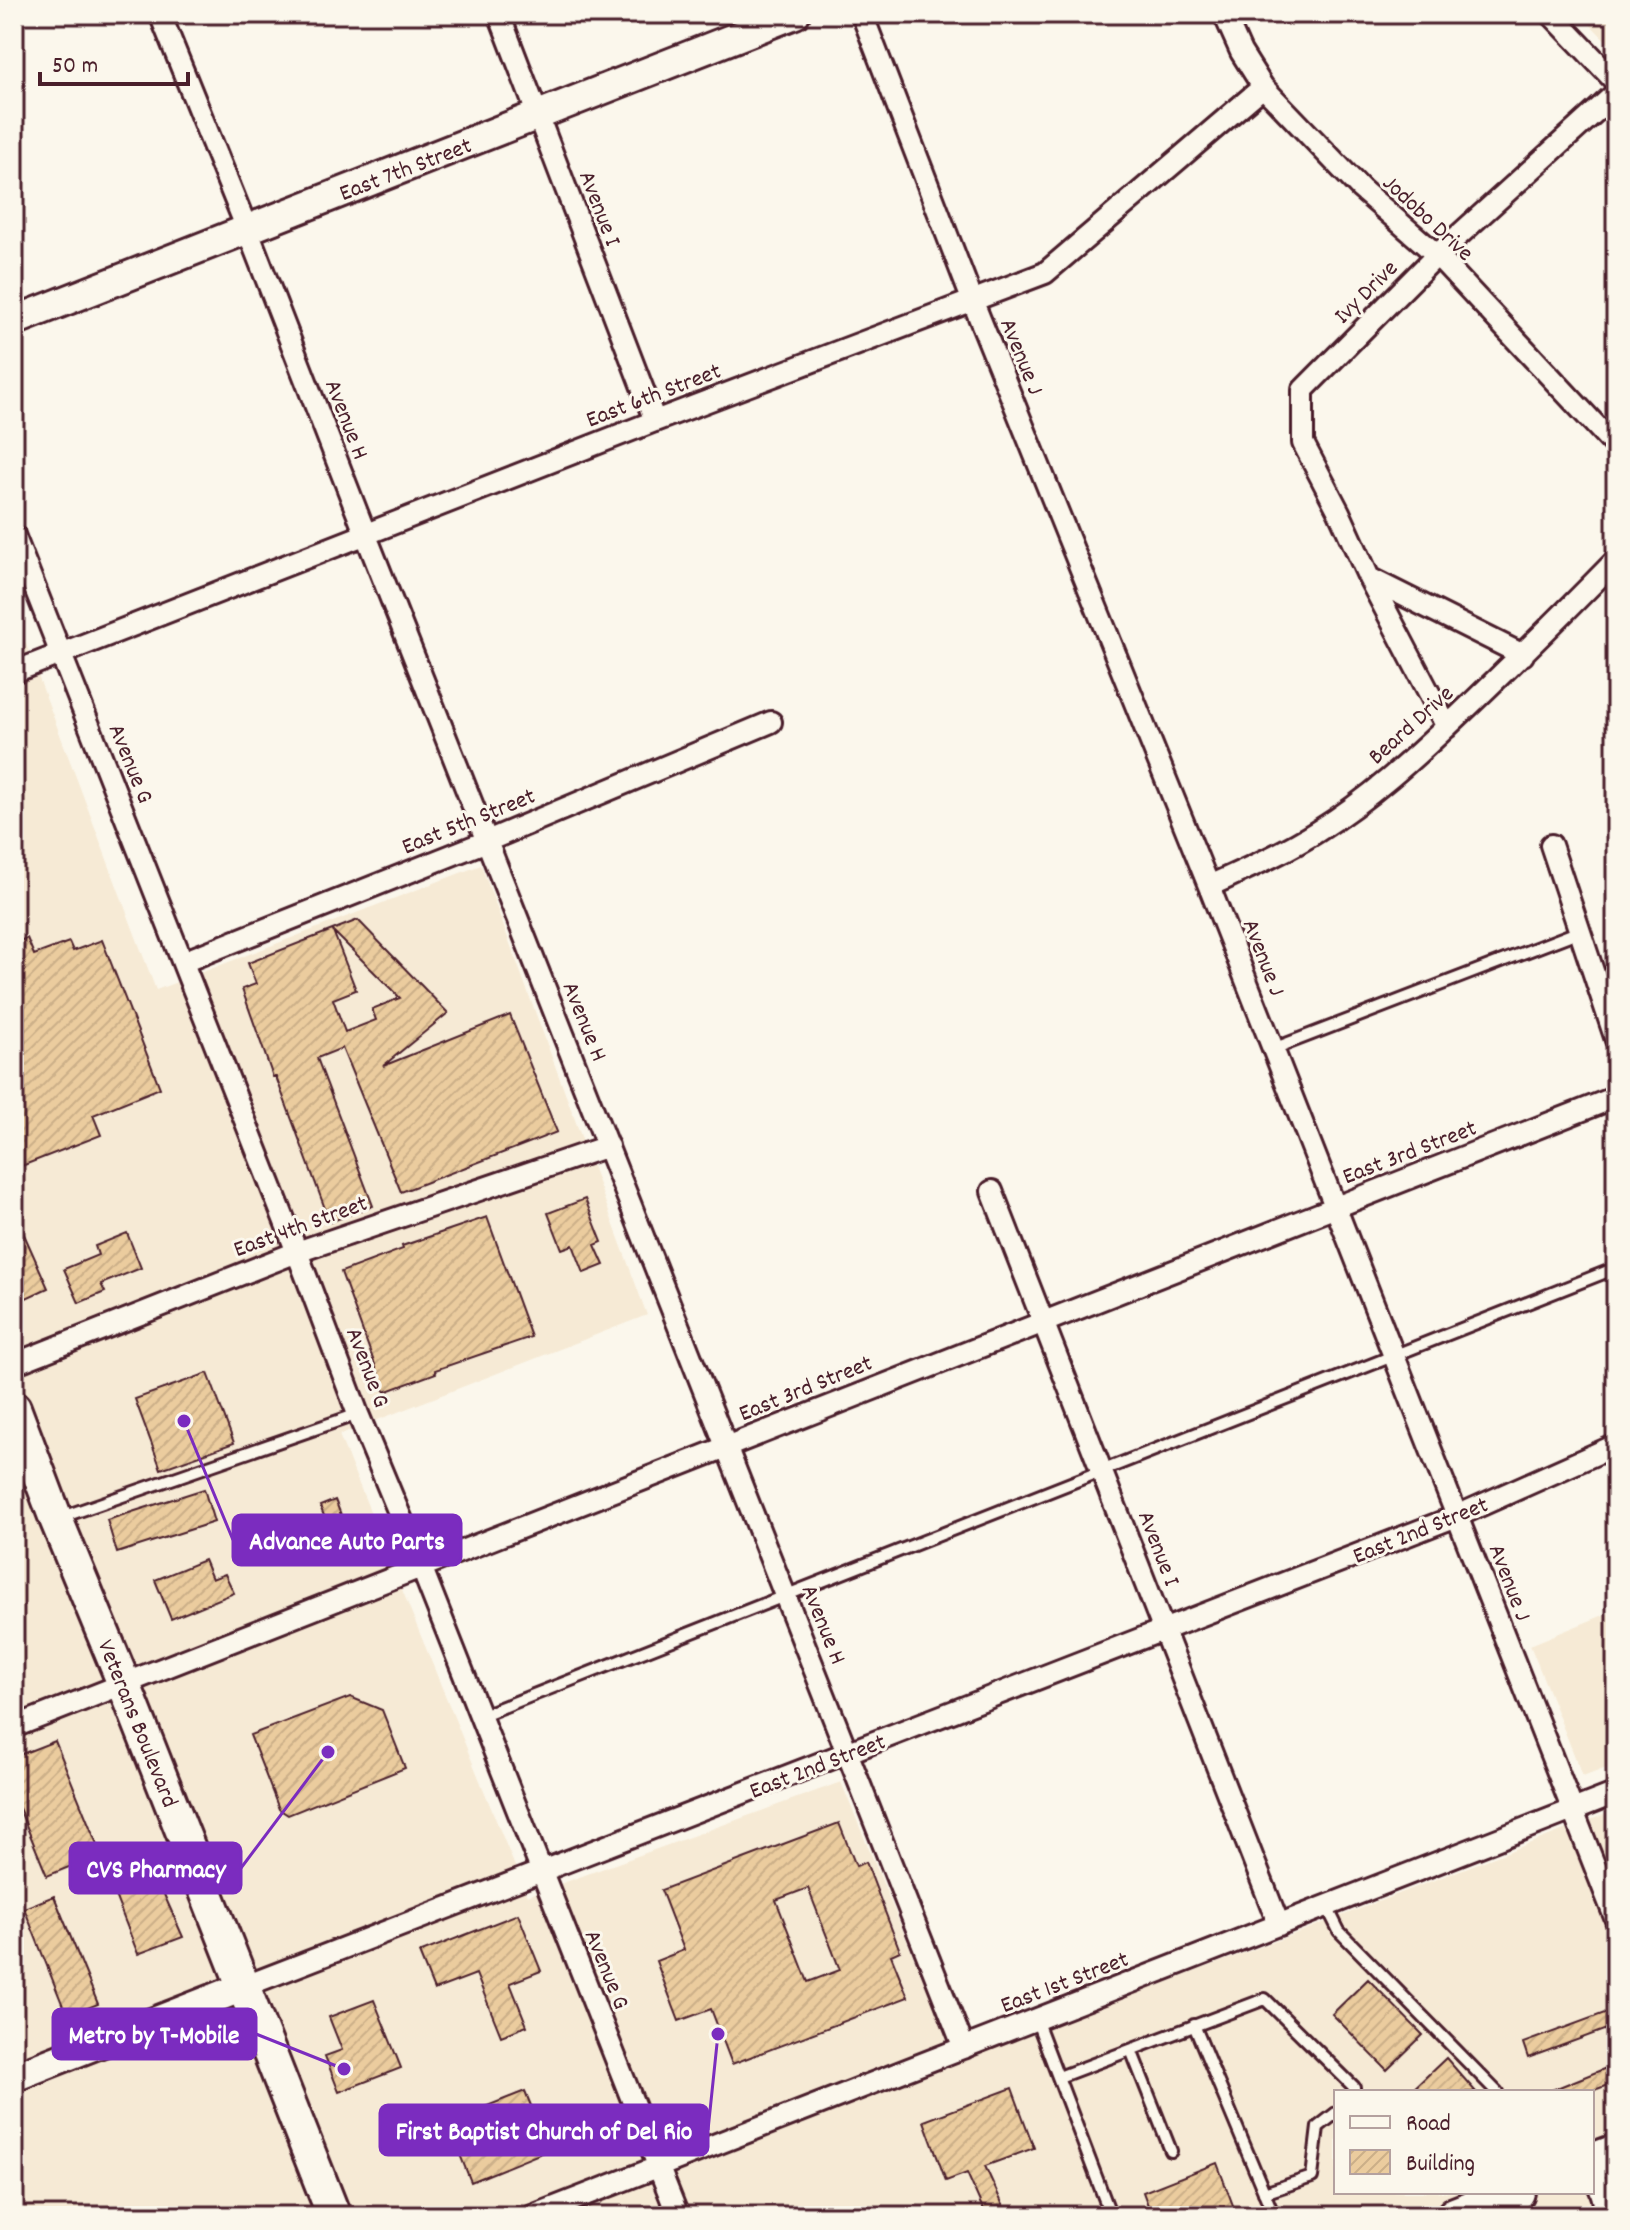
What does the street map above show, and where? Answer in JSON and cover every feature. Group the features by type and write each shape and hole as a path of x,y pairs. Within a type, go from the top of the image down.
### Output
{"highway":[{"path":"1594,2161 1616,2153"},
{"path":"1455,2216 1511,2194"}],"main road":[{"name":"Veterans Boulevard","path":"14,1408 334,2216"}],"street":[{"name":"Avenue H","path":"160,14 964,2048"},
{"name":"Avenue I","path":"499,14 655,421"},
{"name":"East 7th Street","path":"14,321 795,14"},
{"name":"Avenue J","path":"862,14 973,302 1209,886 1616,1920"},
{"name":"Jodobo Drive","path":"1224,14 1241,52 1263,87 1361,189 1437,255 1616,447"},
{"path":"1551,14 1616,82"},
{"name":"East 6th Street","path":"14,672 365,533 1045,273 1263,87"},
{"name":"Ivy Drive","path":"1447,727 1303,443 1303,390 1437,255 1616,93"},
{"name":"Avenue G","path":"14,535 358,1414 678,2216"},
{"name":"Beard Drive","path":"1209,886 1316,833 1367,798 1523,655 1616,560"},
{"path":"1369,578 1523,655"},
{"name":"East 5th Street","path":"183,962 487,841 771,722"},
{"path":"1551,845 1616,1040"},
{"name":"East 3rd Street","path":"14,1727 1616,1097"},
{"name":"East 4th Street","path":"14,1364 297,1252 608,1146"},
{"name":"Avenue I","path":"992,1191 1279,1925"},
{"name":"East 2nd Street","path":"14,2077 1457,1516 1616,1445"},
{"name":"East 1st Street","path":"532,2216 1616,1793"},
{"path":"1594,2177 1602,2193 1603,2216"}],"lane":[{"path":"1273,1049 1580,931"},
{"path":"480,1716 1616,1268"},
{"path":"56,1519 358,1414"},
{"path":"1327,1907 1339,1931 1495,2090"},
{"path":"1059,2077 1265,1999 1354,2090"},
{"path":"1036,2019 1111,2216"},
{"path":"1194,2025 1274,2216"},
{"path":"1131,2050 1171,2151"},
{"path":"1264,2193 1312,2177 1318,2127 1334,2115"}],"shaded area":[{"path":"1580,14 1616,14 1616,51"},
{"path":"14,612 156,990 481,865 647,1315 339,1435 527,1896 841,1782 957,2061 1616,1810 1616,2216 14,2216"},
{"path":"1616,1610 1616,1764 1583,1777 1530,1645"}],"building":[{"path":"358,920 448,1013 383,1066 510,1015 557,1132 401,1192 342,1048 317,1058 373,1206 330,1222 242,989 256,984 248,963","holes":["333,931 400,998 372,1009 376,1020 345,1032 333,999 356,990"]},
{"path":"27,938 34,955 69,942 73,951 102,940 160,1088 93,1115 101,1135 14,1169 14,943"},
{"path":"585,1199 602,1242 595,1245 604,1265 584,1273 573,1245 562,1249 548,1213"},
{"path":"14,1212 48,1288 22,1300 14,1283"},
{"path":"487,1217 531,1337 435,1370 436,1373 385,1392 341,1272 403,1249 402,1246"},
{"path":"127,1233 141,1268 101,1284 105,1292 79,1303 64,1269 98,1255 95,1246"},
{"path":"208,1373 234,1443 161,1469 135,1399"},
{"path":"204,1489 214,1522 117,1553 107,1520"},
{"path":"335,1500 352,1542 337,1548 320,1506"},
{"path":"204,1560 212,1579 225,1574 234,1593 171,1619 155,1580"},
{"path":"350,1697 382,1710 405,1768 288,1815 279,1809 250,1735"},
{"path":"55,1741 101,1854 47,1876 14,1796 14,1757"},
{"path":"839,1823 856,1866 866,1862 900,1951 891,1955 908,1997 732,2064 711,2009 679,2021 656,1961 684,1950 661,1890","holes":["808,1888 840,1970 808,1982 776,1900"]},
{"path":"146,1854 183,1937 138,1954 105,1870"},
{"path":"54,1896 98,2004 67,2016 24,1908"},
{"path":"518,1914 541,1971 510,1983 527,2026 501,2036 476,1974 434,1990 419,1953"},
{"path":"1368,1979 1423,2035 1387,2070 1332,2014"},
{"path":"374,2000 401,2068 339,2092 325,2056 342,2050 329,2017"},
{"path":"1610,2011 1615,2026 1528,2058 1523,2043"},
{"path":"1446,2058 1474,2090 1412,2090"},
{"path":"1616,2064 1616,2082 1594,2090 1552,2090"},
{"path":"1012,2088 1034,2148 985,2166 1008,2216 986,2216 967,2173 946,2181 924,2121"},
{"path":"525,2091 549,2150 471,2182 447,2122"},
{"path":"1217,2163 1237,2216 1152,2216 1143,2192"}],"place":[{"name":"Advance Auto Parts","path":"184,1421"},
{"name":"CVS Pharmacy","path":"328,1752"},
{"name":"First Baptist Church of Del Rio","path":"718,2034"},
{"name":"Metro by T-Mobile","path":"344,2069"}]}
